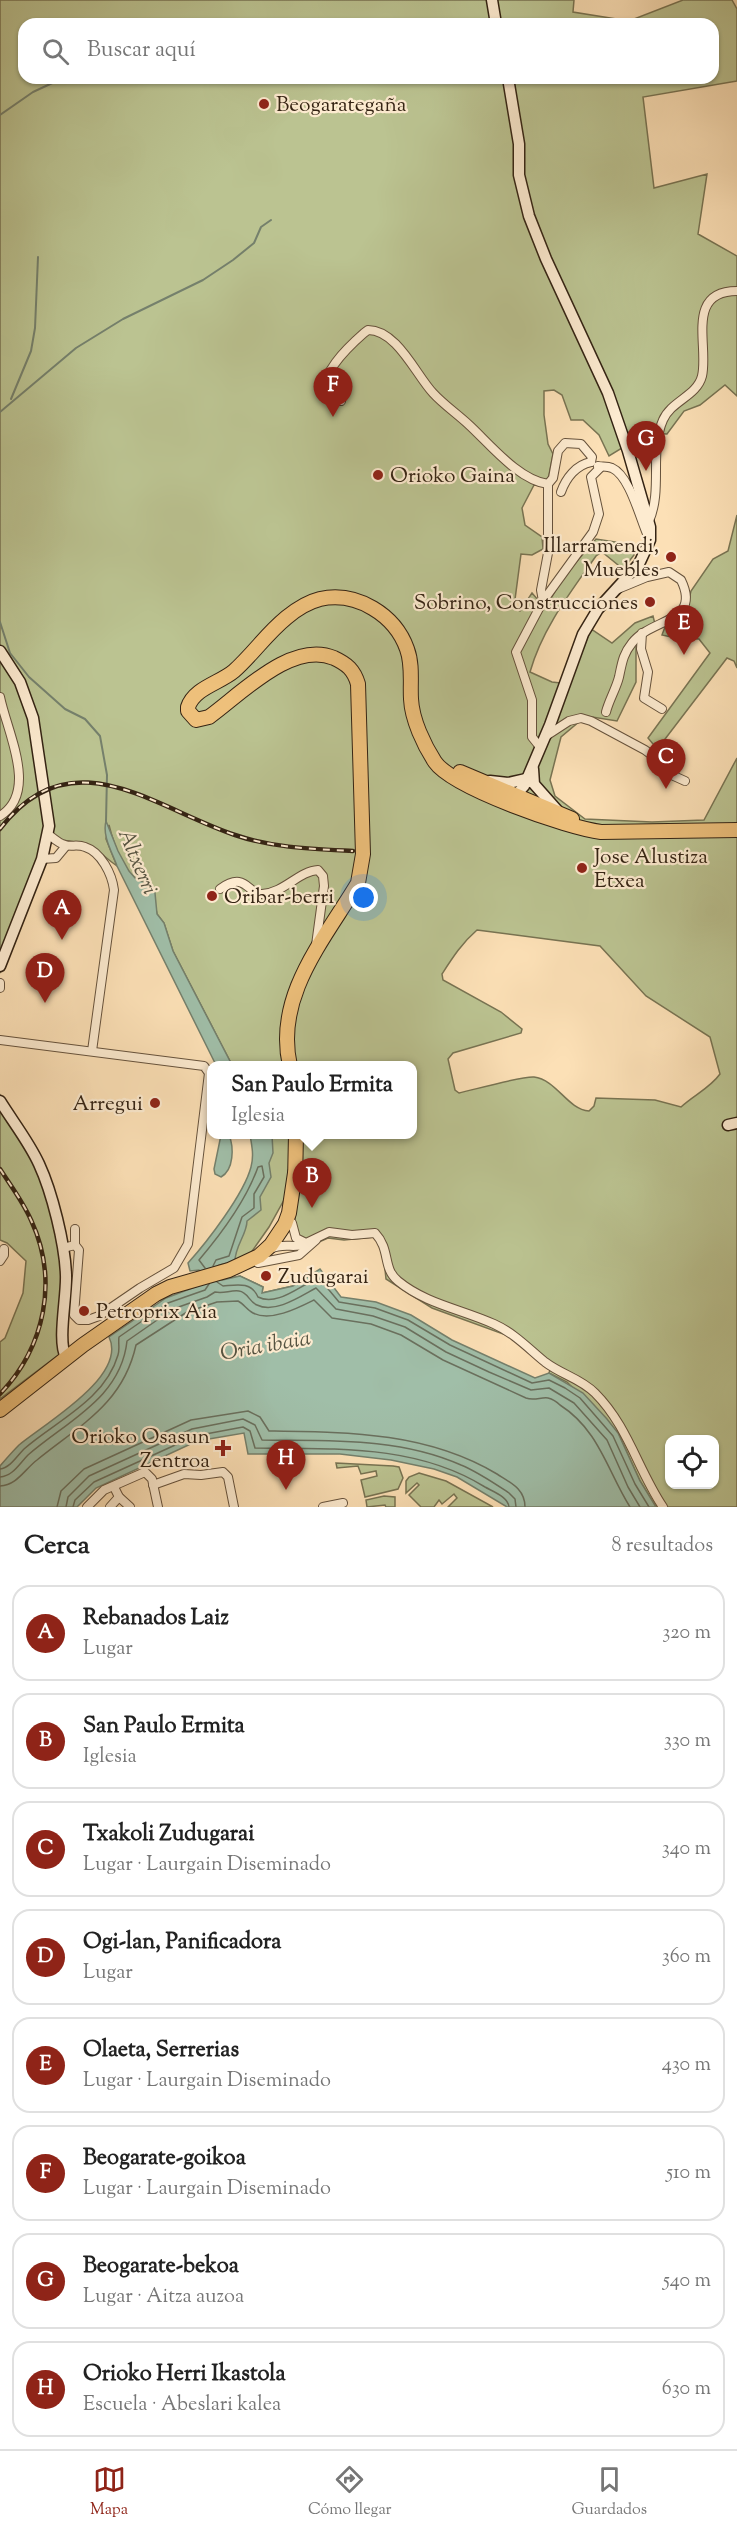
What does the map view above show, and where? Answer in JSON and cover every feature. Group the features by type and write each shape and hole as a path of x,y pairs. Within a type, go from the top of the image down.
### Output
{"highway":[{"path":"289,1061 285,1036 290,1004 315,952 358,883 362,869 363,807 358,684 355,673 344,662 331,656 305,654 285,662 208,717 196,720 188,711 189,702 196,695 232,673 269,634 296,610 319,599 342,597 368,604 383,615 404,639 409,652 413,713 435,762 443,771 561,819"},
{"path":"478,784 506,798 516,795 523,804 561,819 633,831 737,830"},
{"path":"0,1410 74,1352 156,1294 182,1283 229,1270 244,1270 278,1246 290,1218 296,1139"},
{"path":"260,1258 290,1218"}],"main road":[{"path":"492,0 495,18"},
{"path":"509,84 519,144 519,175 529,216 546,259 608,393 649,521 650,539 639,564 598,609 583,634 527,781 516,790 516,795"},
{"path":"0,651 3,663 20,682 33,718 47,807 48,834 42,859 0,966"},
{"path":"478,784 527,781"},
{"path":"527,781 561,819"},
{"path":"0,1101 39,1164 63,1248 66,1276 65,1333 62,1340 74,1352"},
{"path":"65,1333 74,1352"}],"street":[{"path":"649,521 654,510 656,453 662,422 669,410 695,389 702,377 702,322 706,308 713,298 723,291 737,291"},
{"path":"340,401 326,398 323,389 328,375 360,336 368,330 374,330 402,350 434,395 470,425 496,452 532,478 548,484"},
{"path":"543,601 540,590 548,554 548,484 553,478 558,451 565,443 576,442 587,448 592,457 591,462"},
{"path":"591,462 601,467 612,468 619,475 638,506 650,539"},
{"path":"561,492 569,476 591,462"},
{"path":"540,747 532,734 532,700 516,652 543,601 593,532 599,514 591,477 601,467"},
{"path":"606,712 619,675 621,660 634,640 652,626 667,622 680,612 687,598 681,580 669,572 656,574 618,589"},
{"path":"642,633 641,649 648,672 644,698 662,709"},
{"path":"0,697 19,772 16,801 0,816"},
{"path":"545,736 569,721 585,719 645,750 653,756 665,772 685,781"},
{"path":"48,834 66,846 82,846 99,856 113,880 113,901 92,1051"},
{"path":"42,859 56,858 66,846"},
{"path":"220,889 230,883 238,882 249,886 257,894 262,894 280,889 308,872 318,870 323,876 324,886 315,952"},
{"path":"0,1040 204,1066 207,1071"},
{"path":"75,1228 75,1245 79,1250 74,1314 79,1320 99,1316 179,1264 188,1244 207,1099"},
{"path":"290,1218 296,1238 306,1247"},
{"path":"260,1258 294,1257 323,1234 375,1233 384,1242 388,1269 396,1280 435,1303 496,1324 517,1337 546,1363 581,1380 597,1395 627,1434 650,1488 663,1507"},
{"path":"63,1248 75,1245"},
{"path":"278,1246 279,1251 286,1255 306,1247"},
{"path":"0,1262 4,1249"},
{"path":"87,1507 97,1494 145,1472 152,1479 158,1507"},
{"path":"153,1485 184,1473 201,1475 223,1472 226,1474 234,1507"},
{"path":"114,1487 119,1497 130,1507"},
{"path":"110,1507 119,1497"},
{"path":"323,1507 343,1503"}],"shaded area":[{"path":"0,0 574,0 573,12 610,18 18,18 18,84 719,84 719,18 637,18 683,0 732,0 737,9 737,81 643,97 654,188 707,174 698,234 737,256 737,396 725,385 700,405 684,411 667,434 627,432 622,448 609,456 599,435 583,420 571,420 562,395 554,390 544,391 544,415 548,444 553,454 548,480 541,486 534,485 522,508 525,525 542,537 543,549 532,555 521,554 514,607 520,611 532,593 545,608 565,575 596,539 634,545 634,555 623,569 602,552 596,556 549,626 530,672 552,682 569,684 591,629 612,643 635,623 653,616 656,628 636,644 636,682 617,721 586,716 561,737 550,780 555,796 585,819 652,822 704,820 737,758 737,1507 656,1507 640,1481 618,1433 567,1382 549,1373 550,1370 514,1338 432,1308 386,1279 383,1250 374,1237 344,1240 328,1238 319,1242 303,1240 294,1230 296,1208 289,1191 269,1227 248,1257 219,1265 222,1280 240,1276 263,1287 262,1293 293,1286 234,1314 215,1266 272,1147 272,1139 417,1139 417,1061 230,1061 173,951 164,923 157,914 151,886 138,880 129,872 115,846 109,825 106,839 117,866 96,849 85,844 58,840 48,847 0,973","holes":["477,930 600,946 646,996 710,1037 720,1074 712,1083 681,1107 655,1100 596,1098 594,1106 589,1111 574,1105 549,1083 534,1077 459,1093 455,1090 448,1059 453,1053 521,1033 522,1029 501,1012 443,980 442,974"]},
{"path":"737,515 737,668 734,661 727,658 662,743 653,744 648,738 710,653 699,639 662,635 665,627 678,621 687,607 691,591 713,559 728,551"},
{"path":"0,1095 45,1169 67,1253 61,1353 0,1399 0,1342 5,1338 23,1293 26,1261 7,1243 0,1240"},
{"path":"336,1463 399,1467 403,1478 398,1489 365,1497 361,1480 377,1476 376,1471 361,1474 358,1466 337,1468"},
{"path":"419,1473 446,1481 493,1507 448,1507 457,1498 454,1494 442,1504 439,1500 434,1507 421,1507 409,1495 419,1485 417,1483 406,1493 406,1481 409,1477"},
{"path":"384,1496 395,1497 395,1507 385,1505 367,1507 366,1500"}],"water":[{"path":"106,821 129,871 135,878 151,886 155,893 157,914 164,923 173,951 230,1061 214,1061 117,866 106,838"},
{"path":"220,1139 230,1139 231,1164 221,1177 215,1174"},
{"name":"Oria ibaia","path":"251,1139 272,1139 273,1153 269,1163 271,1177 260,1197 261,1210 247,1221 235,1261 219,1265 222,1280 240,1276 263,1287 262,1293 293,1286 320,1269 341,1297 376,1302 411,1315 452,1340 535,1378 549,1373 583,1393 607,1419 618,1433 640,1481 656,1507 507,1507 457,1477 434,1469 391,1460 340,1454 248,1454 244,1433 197,1441 96,1488 77,1507 0,1507 0,1466 19,1445 63,1412 95,1383 106,1367 112,1352 109,1337 166,1298 203,1284 199,1270 190,1271 188,1263 224,1217 241,1190 251,1167"}],"waterway":[{"path":"0,115 33,92 50,84"},
{"path":"0,412 76,348 123,319 203,280 233,260 254,243 261,227 271,220"},
{"path":"11,399 31,351 35,328 38,257"},
{"name":"Altxerri","path":"0,622 10,653 29,677 65,709 85,719 100,736 107,775 106,821"}],"railway":[{"path":"0,829 27,801 55,786 84,782 114,787 144,796 235,835 264,843 353,851"},
{"path":"0,1169 21,1200 40,1243 45,1289 43,1312 37,1334 28,1355 0,1394"}],"place":[{"name":"Beogarategaña","path":"264,104"},
{"name":"Beogarate-goikoa","path":"333,417"},
{"name":"Beogarate-bekoa","path":"646,471"},
{"name":"Orioko Gaina","path":"378,475"},
{"name":"Illarramendi, Muebles","path":"671,557"},
{"name":"Sobrino, Construcciones","path":"650,602"},
{"name":"Olaeta, Serrerias","path":"684,655"},
{"name":"Txakoli Zudugarai","path":"666,789"},
{"name":"Jose Alustiza Etxea","path":"582,868"},
{"name":"Oribar-berri","path":"212,896"},
{"name":"Rebanados Laiz","path":"62,940"},
{"name":"Ogi-lan, Panificadora","path":"45,1003"},
{"name":"Arregui","path":"155,1103"},
{"name":"San Paulo Ermita","path":"312,1208"},
{"name":"Zudugarai","path":"266,1276"},
{"name":"Petroprix Aia","path":"84,1311"},
{"name":"Orioko Osasun Zentroa","path":"223,1448"},
{"name":"Orioko Herri Ikastola","path":"286,1490"}]}
